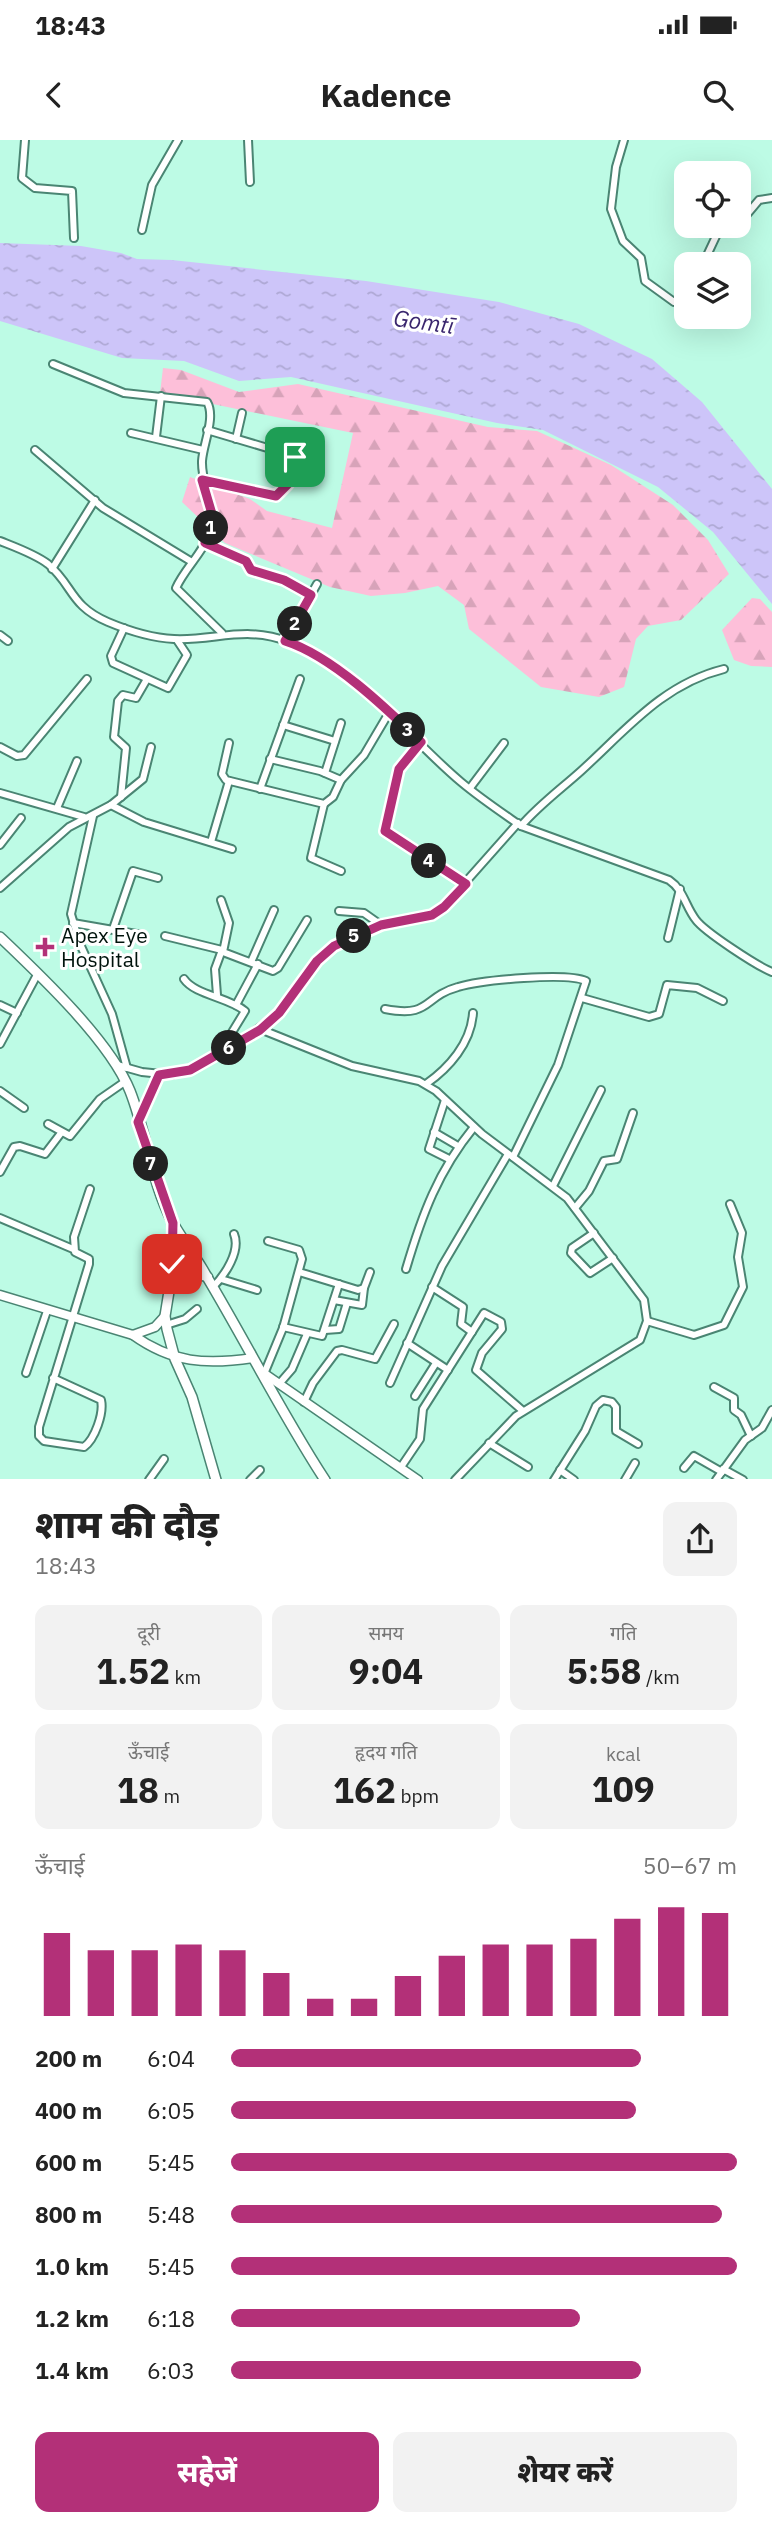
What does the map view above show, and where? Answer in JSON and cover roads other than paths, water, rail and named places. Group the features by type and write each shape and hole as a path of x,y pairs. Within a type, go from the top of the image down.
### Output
{"main road":[{"path":"0,937 38,973 117,1065 125,1081 173,1223 208,1277 283,1415 326,1479"},
{"path":"173,1223 165,1321 175,1359 192,1396 216,1479"}],"street":[{"path":"25,140 22,178 34,188 72,191 74,238"},
{"path":"142,230 152,185 178,140"},
{"path":"248,140 250,182"},
{"path":"624,140 612,198 616,228 623,241 641,258 645,281 674,302"},
{"path":"751,210 759,200 772,198"},
{"path":"52,364 103,387 124,393 207,402 210,414 203,450 202,480 212,514 205,543 177,590 222,634"},
{"path":"156,438 161,396"},
{"path":"236,439 242,413"},
{"path":"202,480 272,496 284,490 296,462 295,457 206,430"},
{"path":"131,433 203,450"},
{"path":"35,450 95,500 192,562"},
{"path":"52,569 95,500"},
{"path":"0,541 39,559 52,569 82,608 124,628 177,640 222,634 266,635 285,641 342,674 390,711 470,788 519,825 668,880 680,890 699,924 756,965 772,972"},
{"path":"205,543 246,561 251,570 284,580 311,595"},
{"path":"285,641 317,584"},
{"path":"124,628 111,659 147,679 170,687 187,655 177,640"},
{"path":"0,635 8,641"},
{"path":"117,1065 159,1075 181,1073 260,1030 279,1013 325,953 345,940 381,925 432,915 444,907 519,825 623,730 672,691 696,676 724,669"},
{"path":"121,797 126,748 114,737 118,701 123,695 136,698 147,679"},
{"path":"260,789 300,679"},
{"path":"0,747 17,756 24,755 87,680"},
{"path":"341,871 311,858 324,804 333,797 341,780 365,755 390,711"},
{"path":"325,773 341,723"},
{"path":"283,725 335,741"},
{"path":"421,742 399,769 385,831 466,884"},
{"path":"229,743 222,774 229,781 324,804"},
{"path":"470,788 504,743"},
{"path":"0,793 84,817 93,816 143,779 151,747"},
{"path":"270,759 325,773 341,780"},
{"path":"57,808 77,761"},
{"path":"211,842 229,781"},
{"path":"111,805 144,822 232,849"},
{"path":"93,816 72,898 73,923 112,1014 127,1068"},
{"path":"0,888 84,817"},
{"path":"0,845 21,818"},
{"path":"113,929 133,870 158,878"},
{"path":"668,937 680,890"},
{"path":"217,995 215,969 229,923 221,900"},
{"path":"236,1005 274,910"},
{"path":"339,911 364,913 381,925"},
{"path":"165,936 222,950 225,954 277,970 307,920"},
{"path":"73,923 142,935"},
{"path":"0,1044 38,973"},
{"path":"385,1009 415,1012 459,986 557,976 586,981 545,1098 432,1287 390,1383"},
{"path":"184,979 192,987 236,1005 244,1013 219,1054"},
{"path":"582,998 649,1017 659,1014 667,985 696,988 723,1001"},
{"path":"0,1005 17,1013"},
{"path":"426,1084 445,1072 468,1034 473,1013"},
{"path":"260,1030 352,1066 426,1084 474,1127 553,1186 575,1209 644,1300 647,1321 643,1335 635,1344 523,1411 455,1479"},
{"path":"138,1122 159,1075"},
{"path":"48,1124 66,1136 73,1134 100,1099 125,1081"},
{"path":"553,1186 601,1090"},
{"path":"0,1091 24,1108"},
{"path":"445,1100 430,1151 449,1159"},
{"path":"575,1209 589,1191 604,1161 617,1159 633,1112"},
{"path":"406,1269 422,1219 449,1159 474,1127"},
{"path":"434,1132 458,1146"},
{"path":"0,1172 14,1147 20,1146 45,1154 61,1133"},
{"path":"73,1249 74,1237 90,1189"},
{"path":"647,1321 696,1335 704,1329 724,1325 743,1287 738,1257 742,1234 730,1204"},
{"path":"0,1218 73,1249 90,1261 53,1378 39,1436 44,1441 85,1447 91,1441 102,1409 101,1400 53,1378"},
{"path":"594,1233 572,1248 571,1253 590,1273 612,1258"},
{"path":"213,1287 221,1279 236,1242 234,1234"},
{"path":"268,1241 301,1252 299,1272 283,1327 262,1372 418,1479"},
{"path":"299,1272 358,1290 364,1288"},
{"path":"334,1300 362,1305 370,1272"},
{"path":"169,1292 191,1275 208,1277"},
{"path":"221,1279 257,1290"},
{"path":"283,1327 320,1337 325,1330 339,1284"},
{"path":"432,1287 463,1307 461,1324 472,1332"},
{"path":"0,1295 133,1335 175,1359 209,1361 253,1358"},
{"path":"325,1330 339,1329 347,1303"},
{"path":"133,1335 165,1321 185,1319 197,1309"},
{"path":"26,1373 47,1311"},
{"path":"401,1467 421,1439 423,1409 484,1313 501,1322 502,1329 482,1353 476,1370 523,1411"},
{"path":"304,1402 313,1383 337,1351 375,1359 394,1325"},
{"path":"279,1384 292,1369 307,1334"},
{"path":"407,1343 448,1370"},
{"path":"415,1396 436,1363"},
{"path":"714,1387 734,1398 734,1410 741,1415 751,1436"},
{"path":"554,1479 585,1431 598,1403 603,1400 612,1402 616,1407 617,1431 638,1444"},
{"path":"716,1479 751,1436 762,1428 772,1409"},
{"path":"489,1443 528,1467"},
{"path":"684,1468 694,1457 743,1479"},
{"path":"149,1479 164,1459"},
{"path":"628,1478 635,1464"},
{"path":"250,1479 261,1470"},
{"path":"560,1470 574,1479"}],"water":[{"name":"Gomtī","path":"0,243 81,246 121,253 137,259 172,260 366,281 499,302 579,324 652,359 702,402 772,489 772,604 713,532 658,487 543,430 497,423 291,377 239,381 184,361 122,358 0,321"}],"place":[{"name":"Apex Eye Hospital","path":"45,947"}]}
